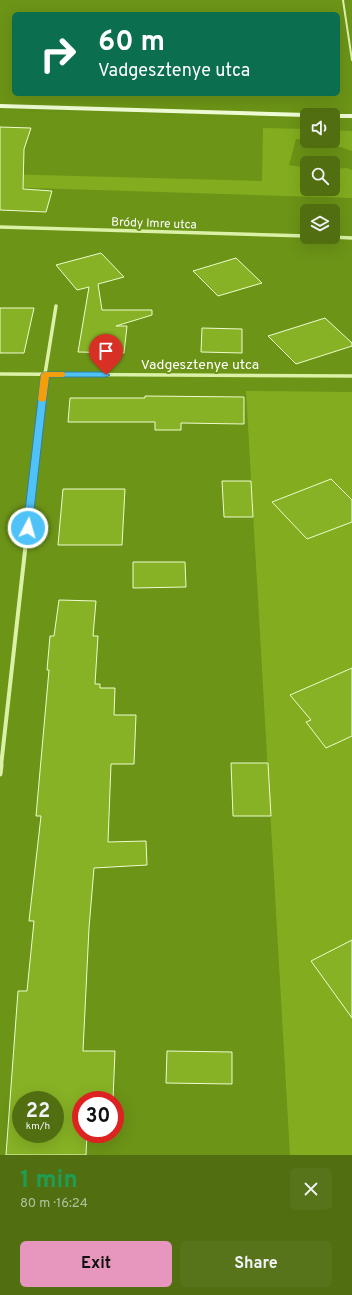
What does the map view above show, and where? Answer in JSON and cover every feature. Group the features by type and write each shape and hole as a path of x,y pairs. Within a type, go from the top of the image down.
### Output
{"street":[{"path":"0,106 300,115"},
{"path":"340,116 352,116"},
{"name":"Bródy Imre utca","path":"0,227 300,236"},
{"path":"340,237 352,238"},
{"path":"0,774 45,374 56,306"},
{"name":"Vadgesztenye utca","path":"0,374 352,376"}],"lane":[{"path":"343,0 352,60"},
{"path":"347,30 352,32"}],"green space":[{"path":"263,128 300,129 300,139 296,139 289,165 300,167 300,196 340,196 340,168 347,168 352,170 352,198 0,187 0,174 262,181"},
{"path":"340,130 352,131 352,151 340,147"},
{"path":"246,391 352,392 352,1155 290,1155"}],"building":[{"path":"0,127 31,128 24,149 23,189 52,191 46,212 0,210"},
{"path":"101,253 124,277 98,284 102,310 152,310 152,315 116,326 127,326 124,353 78,352 89,287 77,290 56,265"},
{"path":"236,258 262,283 218,296 193,271"},
{"path":"0,308 34,308 24,353 0,353"},
{"path":"325,318 352,343 352,346 296,364 268,336"},
{"path":"202,328 242,329 242,353 201,352"},
{"path":"145,396 244,397 244,424 181,423 181,430 155,430 155,422 68,422 70,398 145,398"},
{"path":"331,479 352,500 352,522 307,539 272,502"},
{"path":"222,481 251,481 253,517 224,517"},
{"path":"63,489 125,489 122,545 58,545"},
{"path":"133,562 185,562 186,587 133,588"},
{"path":"59,600 96,601 93,636 98,636 95,684 100,684 100,688 115,688 114,715 136,715 134,764 111,764 108,842 146,841 147,865 94,868 89,928 83,1051 115,1051 113,1091 72,1091 72,1143 87,1143 86,1155 6,1155 18,991 27,991 34,921 29,921 41,816 36,816 49,670 47,670 50,636 54,636"},
{"path":"352,668 352,736 326,748 306,722 311,720 290,695"},
{"path":"231,763 268,763 271,816 233,816"},
{"path":"352,940 352,1018 311,961"},
{"path":"167,1051 232,1052 232,1084 166,1083"}],"slow traffic":[{"path":"42,400 45,374 63,374"}],"route":[{"path":"28,528 45,374 106,375"}]}
